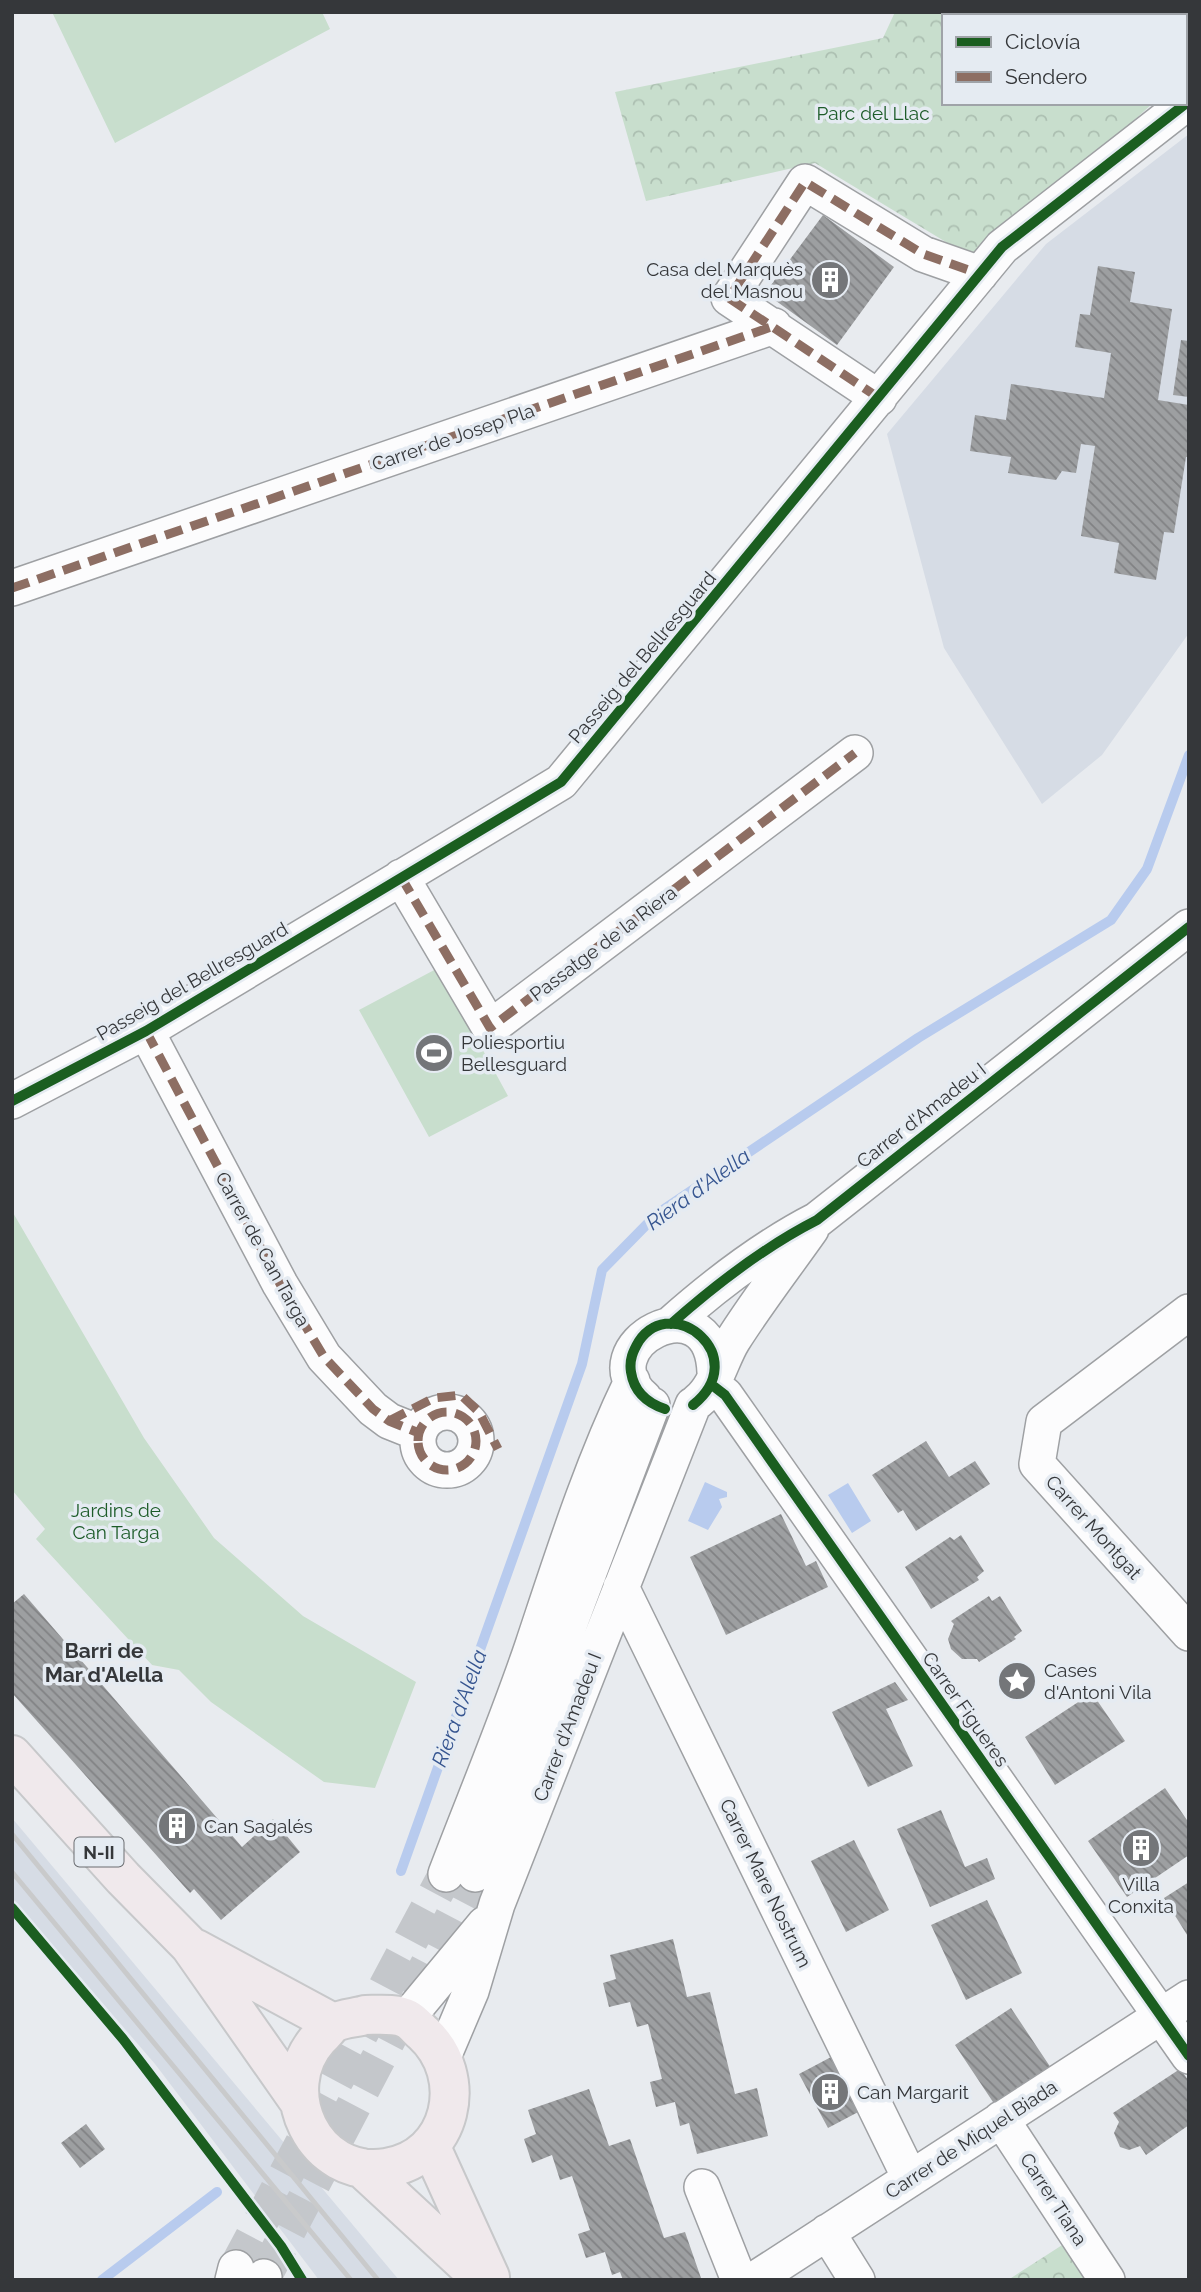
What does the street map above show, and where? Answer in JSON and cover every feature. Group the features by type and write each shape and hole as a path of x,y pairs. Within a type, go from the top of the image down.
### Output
{"main road":[{"name":"N-II","path":"12,1755 122,1878 190,1946 298,2100"},
{"name":"N-II","path":"190,1946 333,2023 305,2059 299,2076 298,2100 305,2124 319,2145 339,2160 362,2168 387,2168 410,2160 430,2145 447,2117 451,2084 443,2057 432,2041 407,2018"},
{"path":"333,2023 365,2015 407,2018"},
{"path":"430,2145 492,2280"},
{"name":"N-II","path":"362,2168 483,2280"}],"street":[{"name":"Passeig del Bellresguard","path":"12,1101 146,1031 561,782 1002,247 1184,105"},
{"path":"879,398 729,298 805,182 923,254 981,274"},
{"name":"Carrer de Josep Pla","path":"12,588 774,326"},
{"name":"Passatge de la Riera","path":"401,877 490,1028 855,753"},
{"name":"Carrer d'Amadeu I","path":"678,1393 630,1365 633,1350 643,1336 656,1328 671,1324 726,1279 789,1234 817,1220 1189,927"},
{"name":"Carrer de Can Targa","path":"146,1031 280,1284 324,1357 373,1409 389,1421 419,1433"},
{"name":"Carrer d'Amadeu I","path":"443,2057 471,1991 494,1913 639,1540 652,1455 678,1393 732,1341 817,1220"},
{"name":"Carrer Montgat","path":"1189,1312 1044,1422 1037,1464 1189,1633"},
{"path":"460,1874 563,1549 611,1424 678,1393 714,1357 704,1338 685,1326 671,1324"},
{"name":"Carrer Figueres","path":"678,1393 726,1395 1159,2017 1189,2056"},
{"name":"Carrer Mare Nostrum","path":"621,1587 910,2178"},
{"name":"Carrer d'Amadeu I","path":"407,2018 494,1913"},
{"name":"Carrer de Miquel Biada","path":"754,2280 1189,1998"},
{"name":"Carrer Tiana","path":"1002,2119 1107,2280"},
{"path":"702,2187 739,2280"},
{"path":"827,2232 857,2280"}],"shaded area":[{"path":"1189,134 1189,633 1102,755 1042,804 944,648 887,434 1046,244"},
{"path":"12,1818 399,2280 319,2280 155,2064 12,1898"}],"green space":[{"path":"52,12 322,12 330,29 115,143"},
{"name":"Parc del Llac","path":"895,12 1189,12 1189,71 1187,72 1187,14 942,14 942,105 1151,105 979,262 815,163 646,201 615,92 883,38"},
{"name":"Poliesportiu Bellesguard","path":"438,968 508,1096 429,1137 359,1010"},
{"name":"Jardins de Can Targa","path":"12,1211 144,1438 214,1538 303,1616 416,1682 375,1788 324,1782 211,1702 179,1670 152,1665 36,1539 45,1529 12,1490"},
{"path":"1070,2240 1097,2280 1008,2280"}],"water":[{"path":"705,1482 727,1492 727,1497 719,1499 722,1507 708,1530 688,1521"},
{"path":"848,1483 871,1521 852,1533 828,1495"}],"building":[{"name":"Casa del Marquès del Masnou","path":"823,215 894,267 837,345 765,293"},
{"path":"1098,266 1135,272 1130,302 1172,309 1158,400 1189,405 1189,457 1186,457 1174,533 1164,532 1156,580 1114,573 1119,543 1081,536 1095,446 1081,444 1076,473 1062,471 1056,480 1008,473 1011,457 970,451 975,415 1006,420 1011,384 1104,398 1111,353 1075,347 1080,314 1090,315"},
{"path":"1181,340 1189,341 1189,397 1173,395"},
{"path":"926,1441 949,1477 975,1461 990,1484 916,1531 903,1510 898,1513 872,1475"},
{"path":"781,1514 806,1566 816,1561 828,1587 726,1635 690,1557"},
{"path":"961,1535 984,1571 977,1577 979,1580 931,1609 905,1567 950,1537 954,1540"},
{"path":"24,1594 242,1847 273,1819 300,1852 221,1920 194,1889 190,1893 12,1693 12,1604"},
{"path":"989,1596 992,1601 1000,1596 1022,1631 1014,1637 1016,1639 979,1662 977,1659 962,1659 951,1649 948,1639 954,1624 951,1621"},
{"path":"895,1682 908,1700 886,1709 913,1766 868,1787 832,1712"},
{"path":"1092,1693 1125,1741 1055,1785 1025,1737"},
{"name":"Villa Conxita","path":"1165,1788 1189,1823 1189,1855 1127,1897 1088,1841"},
{"path":"941,1810 965,1867 987,1858 995,1879 930,1907 897,1829"},
{"path":"854,1840 889,1910 846,1932 811,1861"},
{"path":"1189,1882 1189,1938 1164,1898"},
{"path":"987,1900 1022,1973 966,2000 931,1925"},
{"path":"673,1939 687,1997 710,1992 735,2094 757,2088 768,2136 697,2154 689,2123 680,2126 675,2102 656,2107 650,2082 662,2079 648,2024 637,2027 630,2002 609,2007 603,1983 616,1979 610,1955"},
{"path":"1011,2008 1051,2068 995,2105 955,2045"},
{"name":"Can Margarit","path":"833,2056 862,2110 828,2128 799,2074"},
{"path":"1180,2069 1189,2081 1189,2125 1146,2155 1140,2146 1129,2150 1120,2147 1114,2133 1119,2122 1113,2113"},
{"path":"589,2089 609,2146 630,2139 664,2238 685,2232 701,2278 623,2280 620,2272 612,2275 605,2252 586,2258 578,2234 590,2230 572,2176 560,2180 552,2155 532,2163 524,2139 536,2134 528,2110"},
{"path":"86,2124 105,2149 80,2168 61,2143"}],"waterway":[{"name":"Riera d'Alella","path":"401,1871 582,1364 602,1270 657,1214 918,1038 1111,920 1147,869 1189,755"},
{"name":"Riera d'Alella","path":"102,2280 217,2192"}],"tunnel":[{"path":"236,2268 446,1874"},
{"path":"264,2277 475,1874"}],"railway":[{"path":"12,1834 378,2280"},
{"path":"12,1872 351,2280"}],"marked path":[{"path":"879,398 729,298 805,182 923,254 980,274"},
{"path":"12,588 774,326"},
{"path":"401,877 490,1028 855,753"},
{"path":"146,1031 280,1284 324,1357 373,1409 389,1421 419,1433"},
{"path":"389,1421 434,1398 461,1395 479,1412 498,1449"},
{"path":"441,1412 453,1412 468,1420 476,1435 476,1441 476,1447 468,1462 453,1470 441,1470 426,1462 418,1447 418,1435 426,1420 441,1412"}],"cycle path":[{"path":"12,1101 146,1031 561,782 1002,247 1184,105"},
{"path":"671,1324 741,1268 778,1242 817,1220 1189,927"},
{"path":"665,1409 653,1404 638,1391 631,1364 639,1341 654,1328 670,1324 687,1327 701,1337 711,1351 715,1368 709,1386 693,1405"},
{"path":"712,1385 725,1395 1189,2056"},
{"path":"12,1908 123,2039 281,2246 302,2280"}],"place":[{"name":"Casa del Marquès del Masnou","path":"830,280"},
{"name":"Poliesportiu Bellesguard","path":"434,1053"},
{"name":"Cases d'Antoni Vila","path":"1017,1681"},
{"name":"Can Sagalés","path":"177,1826"},
{"name":"Villa Conxita","path":"1141,1848"},
{"name":"Can Margarit","path":"830,2092"}],"district":[{"name":"Barri de Mar d'Alella","path":"104,1662"}]}
